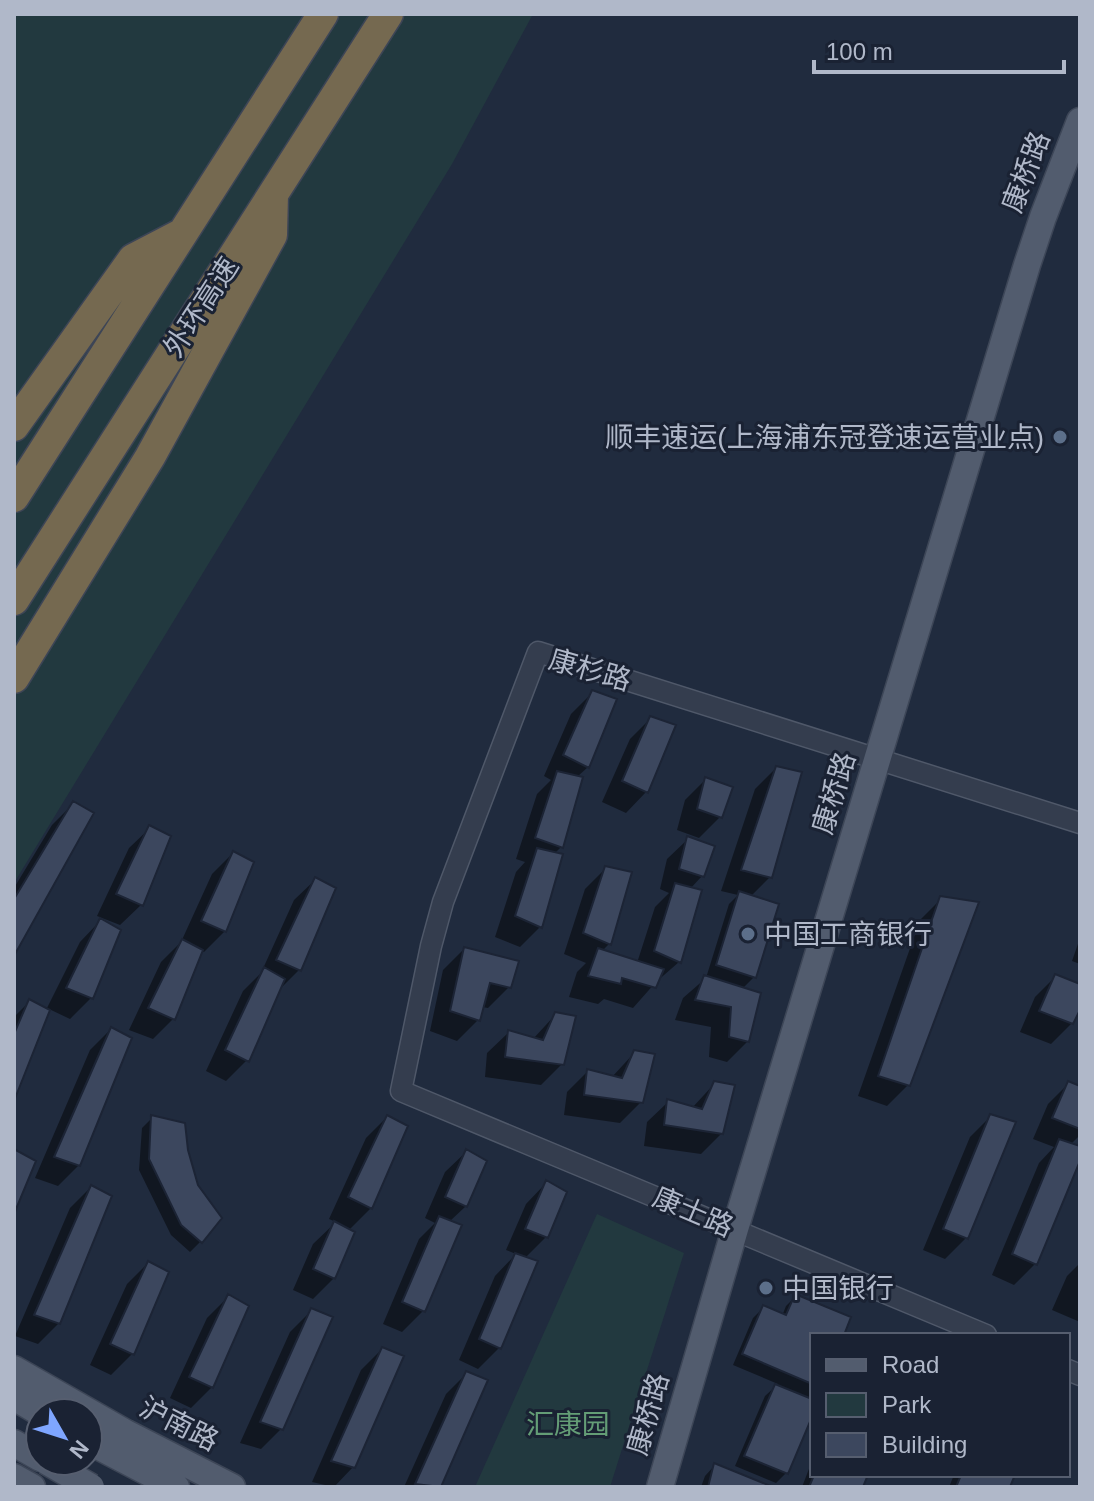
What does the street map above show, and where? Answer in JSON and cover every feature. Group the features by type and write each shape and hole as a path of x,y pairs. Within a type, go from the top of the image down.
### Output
{"highway":[{"name":"外环高速","path":"14,497 323,14"},
{"name":"外环高速","path":"14,600 388,14"},
{"path":"14,678 150,457 267,245 272,235 274,193"},
{"path":"14,426 133,259 183,233"}],"main road":[{"name":"康桥路","path":"660,1487 735,1229 1043,217 1080,121"},
{"name":"沪南路","path":"14,1369 126,1433 232,1487"},
{"path":"104,1449 176,1487"},
{"path":"14,1477 32,1487"}],"street":[{"name":"康杉路","path":"401,1091 443,902 538,652 1080,823"},
{"name":"康士路","path":"401,1091 981,1333"}],"green space":[{"path":"14,14 533,14 452,164 14,883"},
{"name":"汇康园","path":"597,1214 684,1253 610,1487 475,1487"}],"building":[{"path":"592,690 617,699 589,768 563,755"},
{"path":"650,716 676,725 648,793 622,781"},
{"path":"776,766 802,772 772,878 741,870"},
{"path":"557,771 583,777 563,848 535,838"},
{"path":"705,777 733,787 722,818 697,809"},
{"path":"73,801 94,813 14,956 14,899"},
{"path":"149,825 171,836 143,906 116,894"},
{"path":"687,836 715,846 704,877 679,869"},
{"path":"537,848 563,854 542,928 515,916"},
{"path":"233,851 254,862 226,932 201,921"},
{"path":"605,866 632,872 611,945 583,933"},
{"path":"315,877 336,888 301,971 276,960"},
{"path":"675,883 702,890 681,963 654,951"},
{"name":"中国工商银行","path":"739,891 779,904 756,978 716,965"},
{"path":"940,896 979,902 910,1086 878,1076"},
{"path":"100,918 121,930 93,999 66,988"},
{"path":"182,939 203,950 175,1020 148,1008"},
{"path":"464,947 519,961 511,988 490,983 480,1021 450,1011"},
{"path":"598,948 664,969 656,988 622,978 621,984 588,976"},
{"path":"264,967 285,979 249,1062 225,1050"},
{"path":"1055,974 1080,984 1080,1010 1073,1024 1039,1011"},
{"path":"704,975 761,993 749,1042 729,1037 731,1007 695,1000"},
{"path":"29,999 50,1010 14,1101 14,1034"},
{"path":"555,1012 576,1016 564,1065 505,1057 508,1030 543,1040"},
{"path":"111,1027 132,1038 80,1166 54,1157"},
{"path":"634,1050 655,1054 643,1103 584,1095 587,1069 622,1078"},
{"path":"714,1081 735,1085 723,1134 664,1125 667,1099 702,1109"},
{"path":"1068,1081 1080,1086 1080,1129 1052,1118"},
{"path":"990,1114 1016,1122 968,1239 943,1229"},
{"path":"151,1115 185,1123 188,1150 198,1185 222,1218 202,1243 181,1225 149,1159"},
{"path":"387,1115 408,1126 372,1209 348,1197"},
{"path":"1059,1139 1080,1146 1080,1161 1037,1265 1012,1254"},
{"path":"14,1149 36,1161 14,1214"},
{"path":"466,1149 487,1161 467,1207 445,1197"},
{"path":"546,1180 567,1192 548,1238 525,1229"},
{"path":"91,1185 112,1196 60,1324 34,1315"},
{"path":"439,1216 462,1225 425,1312 402,1302"},
{"path":"334,1221 355,1232 335,1279 313,1269"},
{"path":"515,1253 538,1261 501,1349 479,1339"},
{"path":"148,1261 169,1272 134,1355 110,1344"},
{"path":"228,1294 249,1306 213,1388 189,1377"},
{"path":"795,1294 851,1317 845,1333 810,1333 810,1383 742,1354 763,1305 786,1315"},
{"path":"311,1308 333,1317 283,1430 260,1422"},
{"path":"382,1347 404,1356 355,1468 331,1461"},
{"path":"466,1371 488,1380 441,1487 415,1484"},
{"path":"775,1384 810,1398 810,1422 788,1474 744,1456"},
{"path":"714,1463 773,1487 708,1487"},
{"path":"813,1477 867,1477 863,1487 809,1487"},
{"path":"960,1477 1014,1477 1010,1487 956,1487"}],"place":[{"name":"顺丰速运(上海浦东冠登速运营业点)","path":"1060,437"},
{"name":"中国工商银行","path":"748,934"},
{"name":"中国银行","path":"766,1288"}]}
